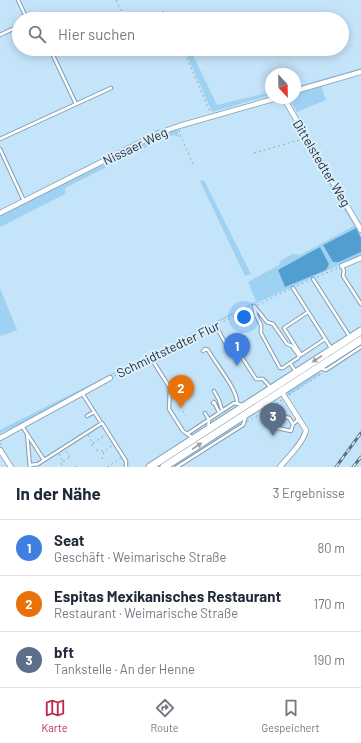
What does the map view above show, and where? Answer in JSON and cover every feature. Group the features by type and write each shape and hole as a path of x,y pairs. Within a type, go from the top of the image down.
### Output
{"main road":[{"path":"164,467 263,403 276,388 296,373 361,331"},
{"path":"150,467 190,436 207,430 276,388 317,368 361,340"}],"street":[{"path":"301,89 361,72"},
{"name":"Nissaer Weg","path":"0,213 159,133 212,116 265,102"},
{"name":"Dittelstedter Weg","path":"287,104 361,230"},
{"path":"343,268 361,258"},
{"name":"Schmidtstedter Flur","path":"0,438 110,378"},
{"path":"276,388 300,419 306,430 306,434 280,467"},
{"path":"0,450 11,467"}],"lane":[{"path":"18,0 24,12"},
{"path":"0,35 12,29"},
{"path":"53,56 76,104"},
{"path":"0,138 111,88"},
{"path":"0,149 24,201"},
{"path":"343,268 343,276 361,304"},
{"path":"313,279 350,338"},
{"path":"293,288 332,349"},
{"path":"254,306 267,322 273,324 287,344 292,346 298,356 298,358 283,368 280,368 263,336 260,329 261,325 254,306"},
{"path":"308,312 284,328 301,355 325,339"},
{"path":"261,325 267,322"},
{"path":"216,326 230,352 236,348 256,379 263,380 276,388"},
{"path":"317,368 326,370 361,346"},
{"path":"203,350 208,350 238,398 238,403"},
{"path":"151,358 170,388 169,409 183,431 190,436 209,420 234,403 245,406"},
{"path":"290,363 296,373"},
{"path":"214,391 219,400 221,411"},
{"path":"82,393 126,461 126,467"},
{"path":"213,403 214,402 221,411"},
{"path":"263,403 280,409 279,415"},
{"path":"87,416 94,412"},
{"path":"205,413 209,420 207,430"},
{"path":"293,424 289,418 271,413 268,426 291,431 293,424 300,419"},
{"path":"177,467 243,424 246,414"},
{"path":"27,433 30,466 38,464 64,448 101,422"},
{"path":"22,426 44,460"}],"path":[{"path":"116,0 122,12"},
{"path":"186,56 212,116"},
{"path":"179,126 181,137 194,166"},
{"path":"254,153 303,139"},
{"name":"Schmidtstedter Flur","path":"110,378 254,306 313,279 343,268"},
{"path":"183,411 186,416"},
{"path":"87,433 93,443"},
{"path":"92,447 93,443 108,433"},
{"path":"96,450 104,451 115,444"},
{"path":"62,465 60,463 71,458 64,448"},
{"path":"102,459 104,451"},
{"path":"57,452 64,462"},
{"path":"107,467 123,456"}],"shaded area":[{"path":"187,56 193,56 217,105 265,93 265,97 212,112"},
{"path":"361,68 361,70 301,87 301,85"},
{"path":"321,85 326,100 297,112 292,104 301,104 301,92"},
{"path":"177,128 179,137 175,135 166,137 65,188 65,194 0,227 0,216"},
{"path":"309,147 361,236 361,238 355,228 323,245 335,262 339,262 361,252 361,255 259,302 141,360 20,424 0,433 0,430 256,301 248,282 279,265 280,261 293,254 300,255 354,226 307,148","holes":["326,269 285,287 278,270"]},
{"path":"204,180 251,274 245,276 200,181"},
{"path":"356,228 361,238 361,252 339,262 333,262 323,245"},
{"path":"320,247 329,264 326,270 285,287 278,270"},
{"path":"0,288 17,330 1,336 0,334"},
{"path":"314,373 322,373 287,396 288,390"}],"railway":[{"path":"336,467 361,433"},
{"path":"353,467 361,457"}],"place":[{"name":"Seat","path":"237,366"},
{"name":"Espitas Mexikanisches Restaurant","path":"181,408"},
{"name":"bft","path":"273,436"}]}
